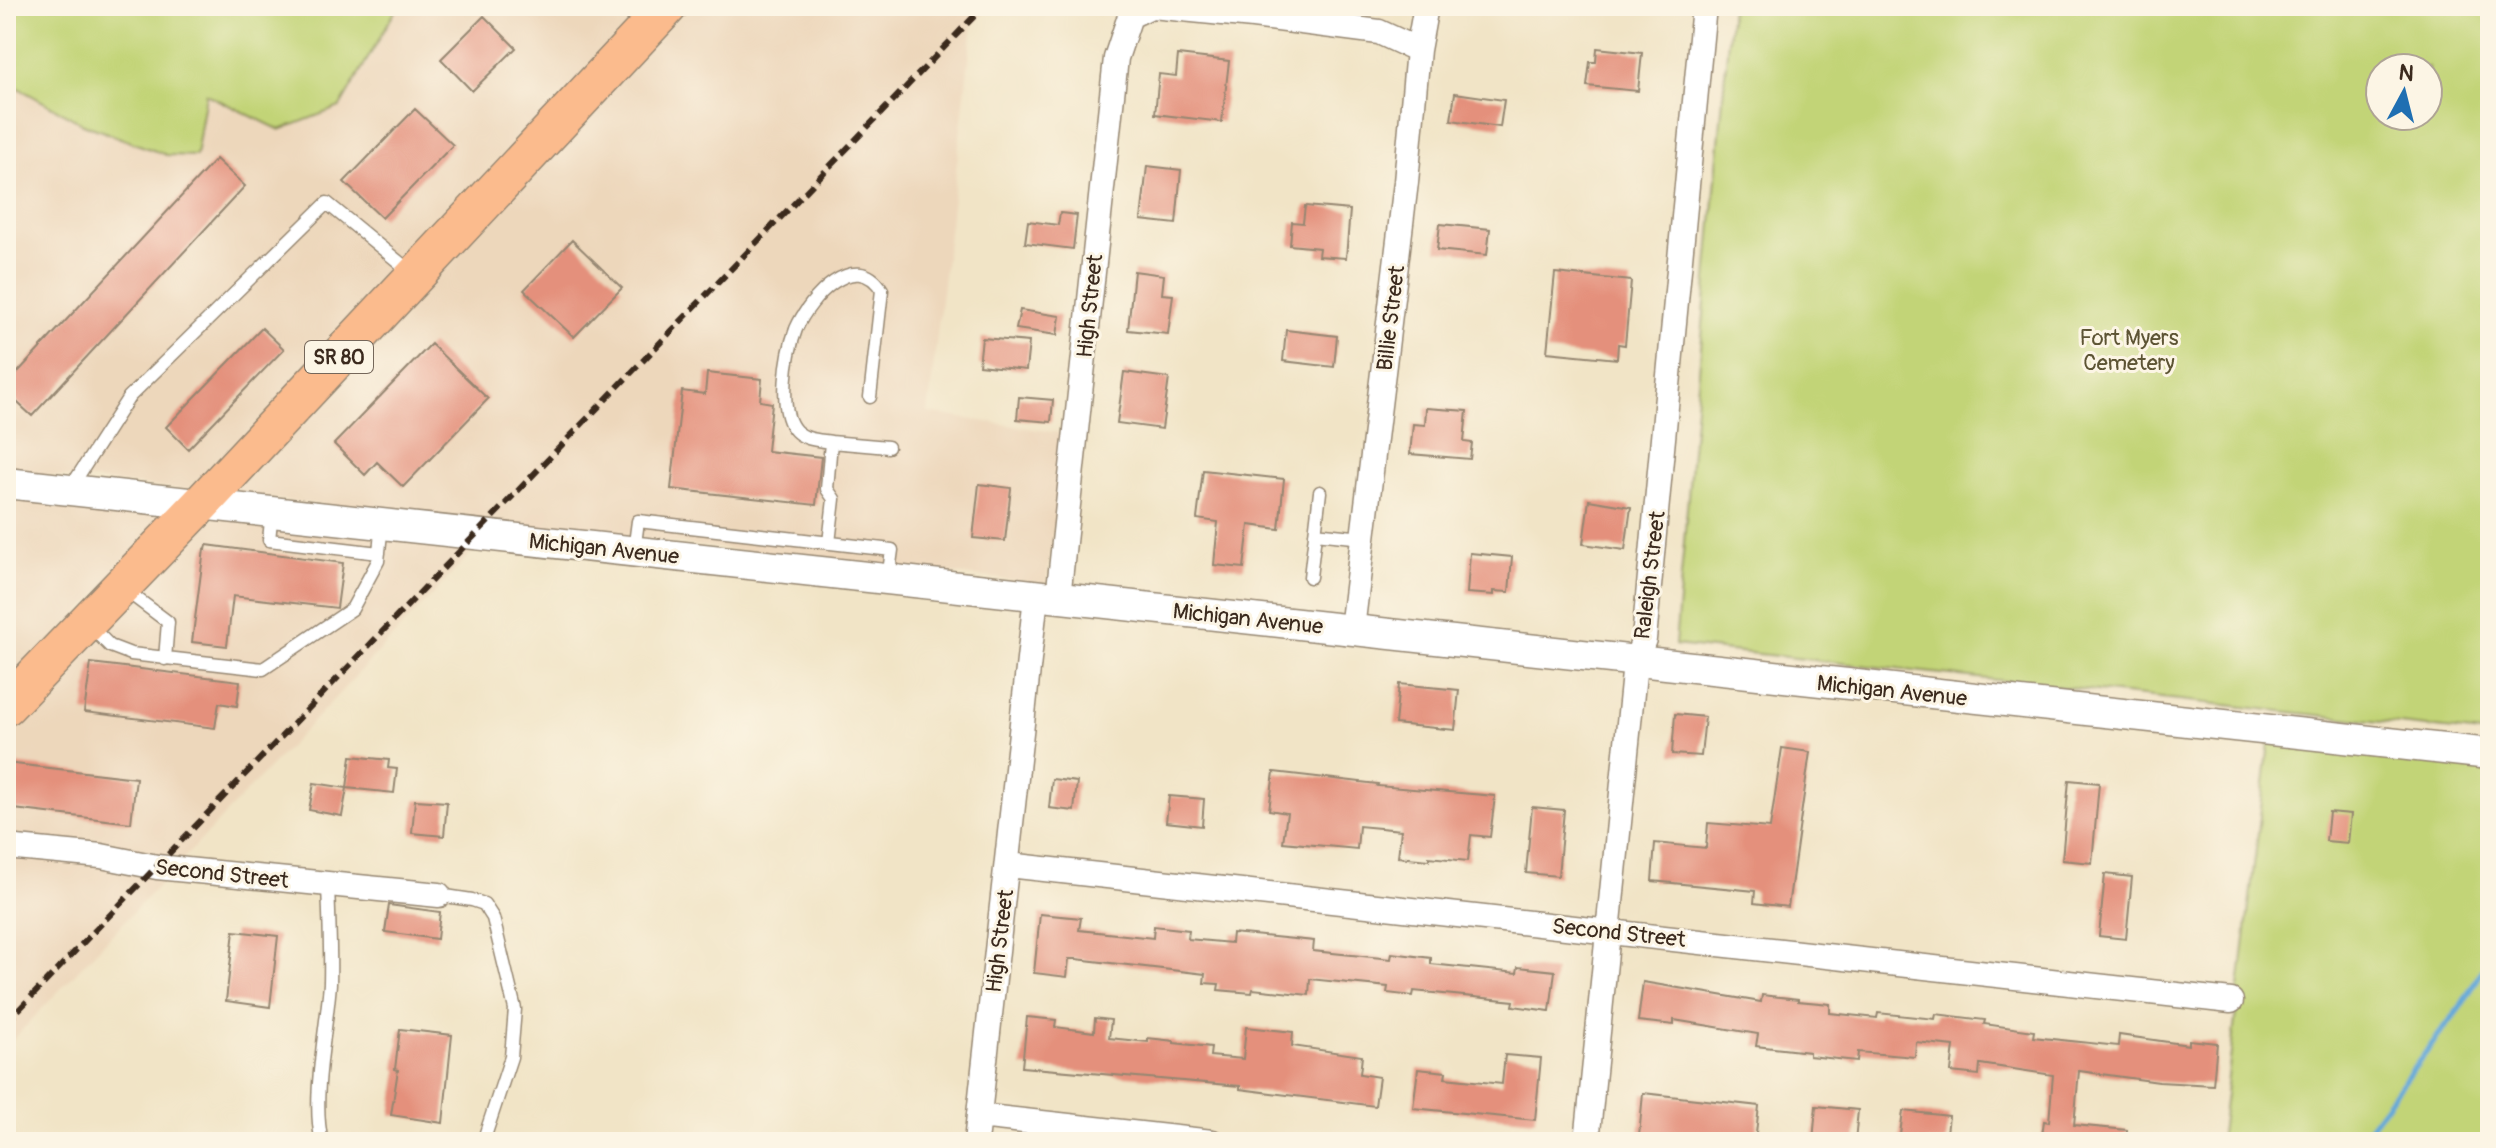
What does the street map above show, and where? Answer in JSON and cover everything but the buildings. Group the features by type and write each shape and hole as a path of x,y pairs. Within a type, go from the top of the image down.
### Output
{"main road":[{"name":"SR 80","path":"6,706 201,504 668,6"}],"street":[{"name":"Billie Street","path":"1352,629 1406,182 1418,50 1426,6"},
{"name":"Raleigh Street","path":"1587,1142 1635,663 1644,639 1704,6"},
{"path":"1145,9 1253,16 1379,32 1418,50"},
{"name":"High Street","path":"976,1142 1008,865 1047,597 1116,58 1145,9"},
{"name":"Michigan Avenue","path":"6,483 272,511 322,532 380,538 634,551 2488,754"},
{"name":"Second Street","path":"6,847 101,856 157,867 439,895"},
{"name":"Second Street","path":"1008,865 2231,1001"},
{"path":"979,1116 1212,1142"}],"lane":[{"path":"69,490 129,397 327,203 416,275"},
{"path":"870,397 882,290 874,279 860,273 842,276 827,288 797,326 791,344 785,407 795,431 805,437 888,447"},
{"path":"829,543 834,499 827,489 831,442"},
{"path":"1310,577 1320,492"},
{"path":"634,551 638,521 892,550 888,579"},
{"path":"1315,533 1363,538"},
{"path":"87,623 110,646 131,654 263,669 352,609 378,561 380,538"},
{"path":"121,587 168,622 165,659"},
{"path":"322,1142 320,1079 330,982 328,884"},
{"path":"439,895 484,904 493,918 515,1009 511,1057 483,1142"}],"shaded area":[{"path":"398,6 652,6 198,491 6,471 6,81 83,124 196,155 206,94 280,130 367,64"},
{"path":"684,6 991,6 973,24 928,413 1068,434 1046,584 226,494"},
{"path":"6,495 176,513 6,689"},
{"path":"205,517 478,546 6,1047 6,722"}],"green space":[{"path":"6,6 398,6 340,107 280,130 206,94 196,156 166,155 83,124 6,81"},
{"name":"Fort Myers Cemetery","path":"1731,6 2490,6 2490,734 1675,645"},
{"path":"2269,743 2490,767 2490,1142 2220,1142"}],"waterway":[{"path":"2358,1142 2461,1006 2485,966 2490,944"}],"railway":[{"path":"6,1023 984,6"}]}
